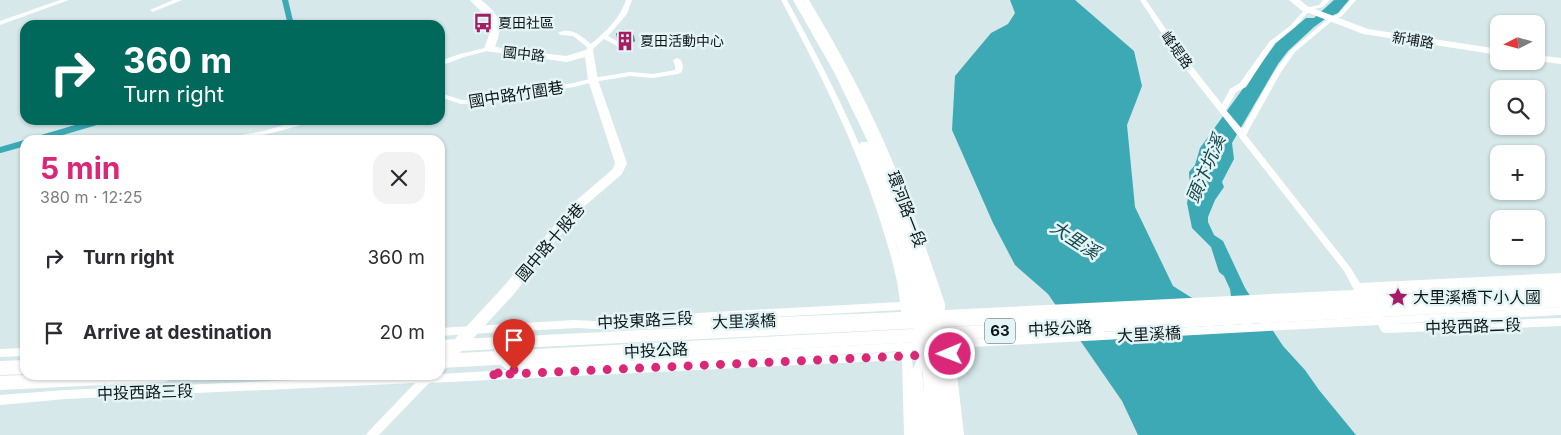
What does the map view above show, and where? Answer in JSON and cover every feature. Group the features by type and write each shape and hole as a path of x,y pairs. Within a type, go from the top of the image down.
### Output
{"main road":[{"name":"中投公路","path":"445,346 1559,291"},
{"name":"中投公路","path":"445,363 1559,291"},
{"path":"0,361 20,360"},
{"path":"0,368 20,367"},
{"path":"0,383 62,380"}],"street":[{"path":"0,23 66,0"},
{"path":"153,10 179,0"},
{"name":"國中路","path":"475,0 490,14 497,24 489,49 566,59 590,49"},
{"path":"590,49 628,9 629,0"},
{"name":"環河路一段","path":"784,0 820,66 853,136 880,205 906,294 923,305"},
{"name":"環河路一段","path":"792,0 834,77 862,136 923,305 958,435"},
{"name":"環河路一段","path":"798,0 848,89 884,167 914,246 923,305 908,355 910,435"},
{"name":"環河路一段","path":"806,0 878,133 906,204 923,305 937,354 947,435"},
{"name":"峰堤路","path":"1143,0 1158,24 1222,110"},
{"path":"1294,0 1310,10"},
{"path":"1327,0 1321,6 1310,10 1271,43 1243,85 1233,91 1222,110 1347,269 1356,287 1561,276"},
{"path":"1242,135 1278,72 1293,51 1330,19 1340,15 1353,0"},
{"name":"新埔路","path":"1310,10 1366,32 1490,51"},
{"path":"561,33 576,34 590,49 593,80 630,74 654,76 678,72 677,60"},
{"path":"604,36 623,47"},
{"path":"445,62 462,55 489,49"},
{"path":"1545,59 1561,61"},
{"name":"國中路竹圍巷","path":"445,97 460,102 483,101 510,94 574,85 593,80"},
{"name":"國中路十股巷","path":"445,358 473,331 509,290 576,207 618,171 620,160 593,80"},
{"path":"250,135 291,125"},
{"name":"中投西路二段","path":"1356,287 1386,329 1561,322"},
{"name":"大里溪橋","path":"574,324 617,326 868,318 1494,288 1559,291"},
{"name":"中投東路三段","path":"445,332 923,305"},
{"name":"大里溪橋","path":"527,367 1561,311"},
{"path":"516,328 504,337 499,346 499,357 504,364 512,368 527,367"},
{"path":"0,353 20,352"},
{"name":"環河路一段","path":"922,435 918,371 937,354"},
{"name":"環河路一段","path":"934,435 930,374 937,354"},
{"name":"中投西路三段","path":"445,376 937,354"},
{"path":"488,375 527,367"},
{"name":"中投西路三段","path":"0,400 376,380"},
{"path":"372,435 425,380"}],"water":[{"path":"1010,0 1075,0 1134,51 1142,86 1127,125 1135,207 1173,286 1235,325 1230,289 1224,276 1219,272 1211,247 1192,228 1187,203 1190,188 1189,172 1195,165 1200,148 1276,43 1306,18 1314,18 1334,0 1349,0 1338,13 1314,27 1288,51 1278,64 1232,143 1234,159 1222,182 1224,187 1215,200 1208,217 1208,222 1214,235 1223,241 1245,288 1283,346 1305,370 1356,435 1138,435 1122,401 1048,294 1015,265 993,223 952,130 955,76 991,33 1008,24 1015,13"}],"building":[{"path":"623,30 634,36 626,41 616,34"}],"waterway":[{"path":"285,0 290,20"},
{"path":"52,135 86,125"},
{"path":"0,150 20,144"}],"place":[{"name":"夏田社區","path":"483,23"},
{"name":"夏田活動中心","path":"625,41"},
{"name":"大里溪橋下小人國","path":"1398,297"}],"route":[{"path":"514,370 488,375 950,354"}],"water label":[{"name":"頭汴坑溪","path":"1206,169"},
{"name":"大里溪","path":"1075,240"}]}
